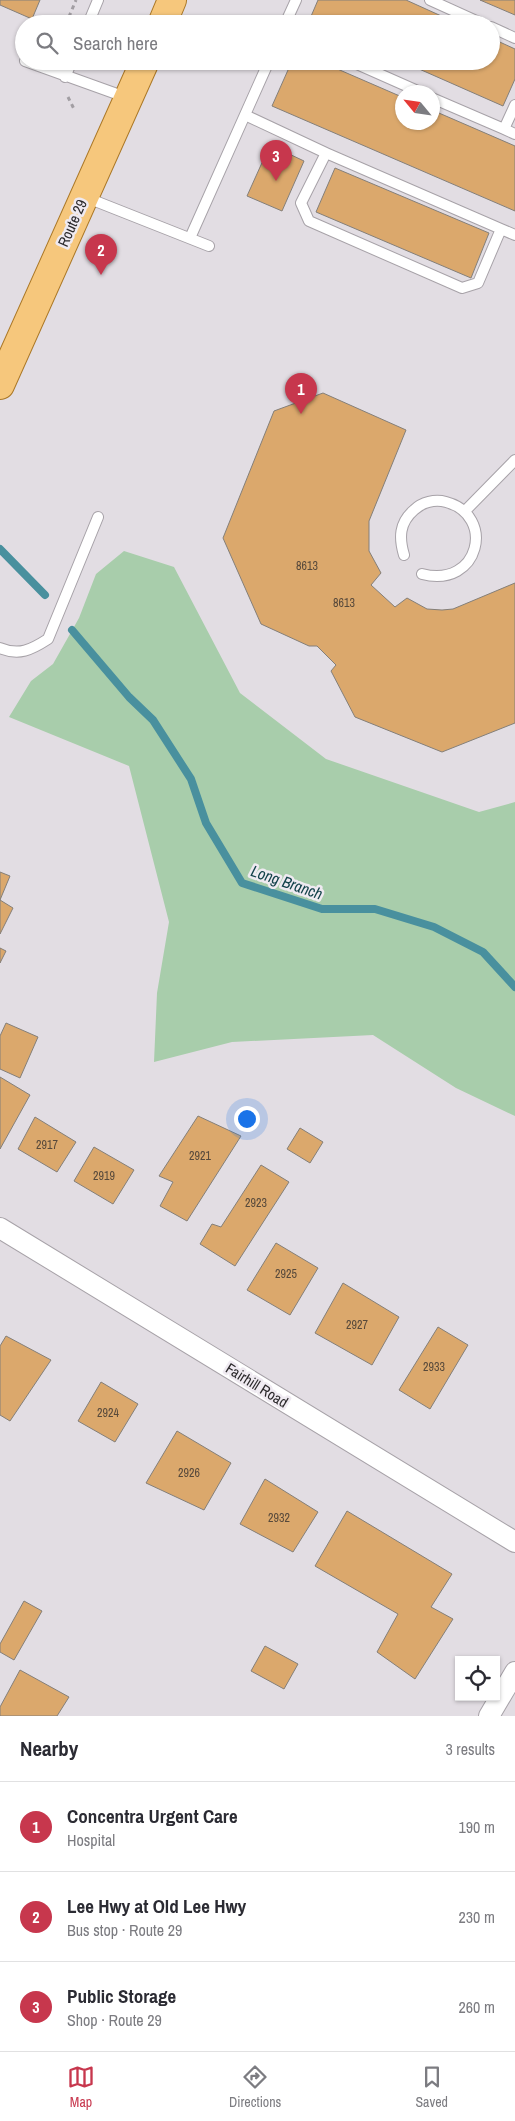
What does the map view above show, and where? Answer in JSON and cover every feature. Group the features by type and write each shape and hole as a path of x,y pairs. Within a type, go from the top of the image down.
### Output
{"main road":[{"path":"166,15 172,0"},
{"name":"Route 29","path":"0,385 141,70"}],"street":[{"name":"Fairhill Road","path":"0,1228 515,1542"},
{"path":"489,1716 515,1672"}],"lane":[{"path":"92,15 98,0"},
{"path":"289,15 296,0"},
{"path":"430,0 463,15"},
{"path":"500,31 515,38"},
{"path":"48,70 128,98"},
{"path":"65,77 68,70"},
{"path":"190,238 264,70"},
{"path":"370,70 404,85"},
{"path":"440,102 515,134"},
{"path":"504,130 515,105"},
{"path":"244,115 326,153 515,235"},
{"path":"326,153 302,203 309,221 462,288 478,283 501,229"},
{"path":"84,196 209,246"},
{"path":"465,511 515,460"},
{"path":"404,556 400,543 401,529 406,517 416,508 428,502 441,500 454,504 465,511 472,521 476,532 476,544 473,555 461,569 445,576 422,574"},
{"path":"0,648 11,652 31,650 48,639 98,517"}],"path":[{"path":"70,15 76,0"},
{"path":"63,95 70,97 74,109"}],"green space":[{"path":"124,551 174,567 240,693 326,759 479,812 515,802 515,1116 456,1088 373,1035 232,1042 154,1062 157,993 169,922 129,766 9,717 31,681 53,664 79,618 96,574"}],"building":[{"path":"0,0 40,0 34,15 23,15 0,5"},
{"path":"318,0 406,0 439,15 312,15"},
{"path":"480,0 515,0 515,15"},
{"path":"500,42 515,49 515,79 503,106 421,70 500,70"},
{"path":"288,70 340,70 395,94 395,130 440,130 440,113 515,146 515,211 272,106"},
{"path":"270,145 304,161 282,211 247,196"},
{"path":"335,168 489,233 471,278 316,212"},
{"path":"323,393 406,430 369,521 369,551 381,573 371,585 395,607 407,598 427,609 442,610 453,609 515,583 515,723 442,752 355,717 331,671 336,665 317,646 309,646 261,624 223,538 274,411"},
{"path":"0,872 10,876 0,900"},
{"path":"0,900 13,908 0,934"},
{"path":"0,948 6,951 0,963"},
{"path":"6,1023 38,1037 20,1078 0,1069 0,1036"},
{"path":"0,1077 30,1095 0,1149"},
{"path":"198,1116 241,1136 187,1221 160,1206 173,1182 159,1176"},
{"path":"35,1117 76,1142 57,1172 18,1149"},
{"path":"300,1128 323,1142 310,1163 287,1149"},
{"path":"94,1147 134,1170 113,1204 74,1181"},
{"path":"261,1165 289,1182 235,1266 200,1244 212,1224 221,1227"},
{"path":"276,1243 318,1268 290,1315 247,1290"},
{"path":"343,1283 399,1317 372,1365 315,1333"},
{"path":"438,1327 468,1345 430,1409 399,1390"},
{"path":"6,1336 51,1360 10,1421 0,1415 0,1346"},
{"path":"101,1382 138,1404 115,1442 78,1421"},
{"path":"177,1431 231,1463 204,1510 146,1483"},
{"path":"265,1479 318,1512 293,1552 240,1524"},
{"path":"347,1511 452,1574 431,1607 453,1619 415,1679 377,1652 398,1614 315,1566"},
{"path":"24,1601 42,1611 14,1660 0,1652 0,1644"},
{"path":"265,1646 298,1664 284,1689 251,1671"},
{"path":"20,1670 69,1697 57,1716 0,1716 0,1707"}],"waterway":[{"name":"Long Branch","path":"0,549 45,595"},
{"name":"Long Branch","path":"72,630 129,697 153,720 191,779 206,823 242,883 322,909 375,909 434,927 483,952 515,987"}],"place":[{"name":"Public Storage","path":"276,181"},
{"name":"Lee Hwy at Old Lee Hwy","path":"101,275"},
{"name":"Concentra Urgent Care","path":"301,414"}]}
